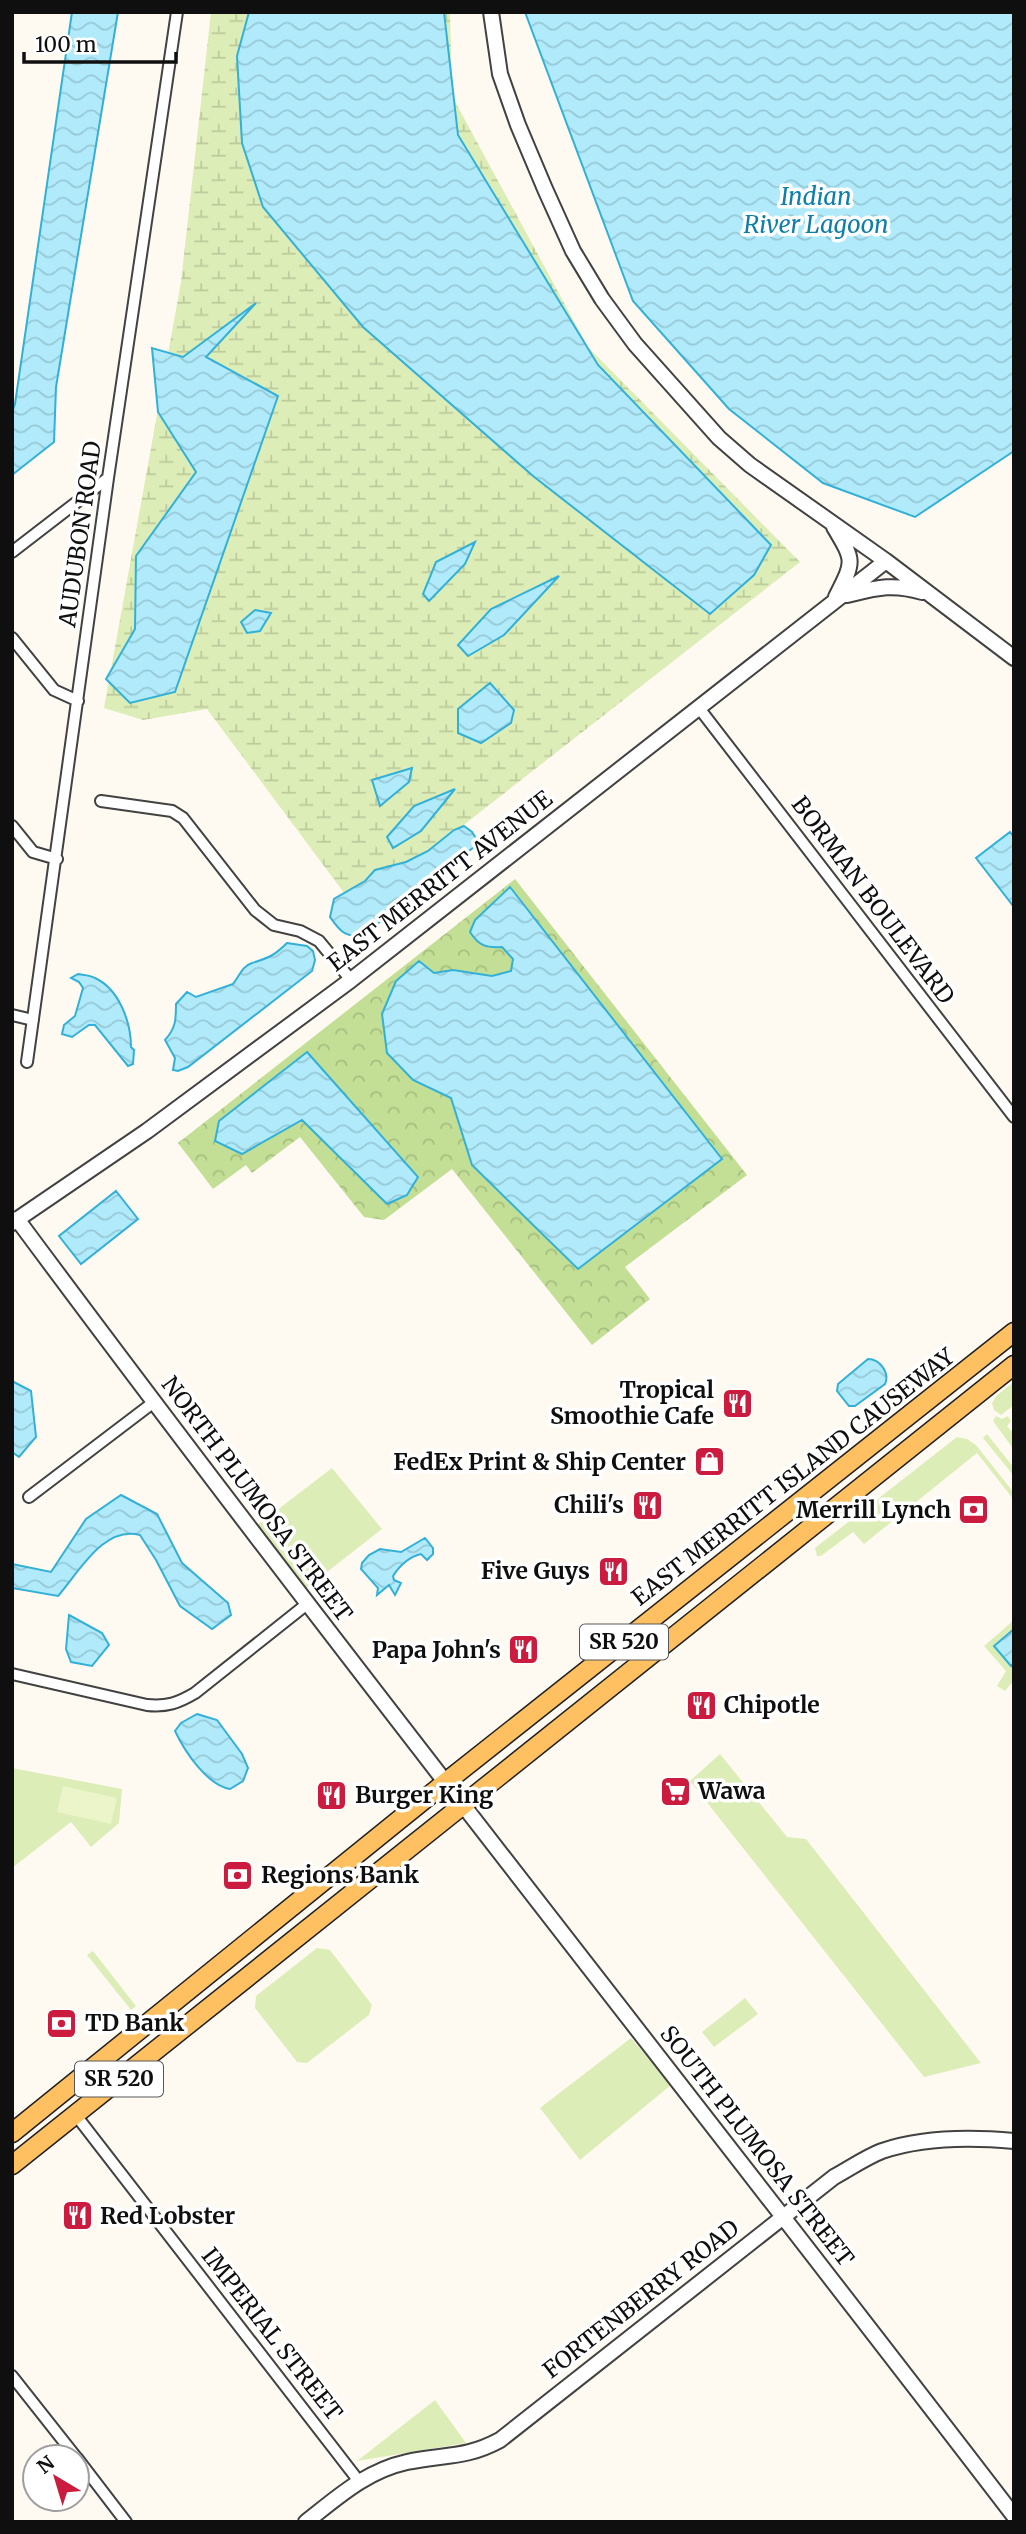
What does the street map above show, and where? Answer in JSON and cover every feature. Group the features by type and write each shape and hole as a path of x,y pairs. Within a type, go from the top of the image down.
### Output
{"main road":[{"name":"EAST MERRITT ISLAND CAUSEWAY","path":"12,2133 446,1782 1014,1332"},
{"name":"SR 520","path":"12,2165 1014,1365"},
{"path":"701,1615 703,1600 708,1591 721,1578 738,1551"},
{"path":"629,1673 666,1630 672,1617 671,1605"}],"street":[{"name":"AUDUBON ROAD","path":"27,1062 108,478 177,12"},
{"path":"491,12 500,75 518,125 573,251 602,299 627,333 719,438 750,465 886,561 1014,658"},
{"path":"12,552 108,478"},
{"path":"831,523 849,551 851,560 851,567 837,599"},
{"name":"EAST MERRITT AVENUE","path":"14,1218 147,1131 351,980 886,561"},
{"path":"837,599 886,585 932,595"},
{"path":"12,638 54,690 78,701"},
{"name":"BORMAN BOULEVARD","path":"699,708 1014,1117"},
{"path":"101,800 172,811 183,818 255,910 274,925 300,931 320,941 351,980"},
{"path":"12,826 33,852 57,859"},
{"path":"12,1015 33,1020"},
{"name":"NORTH PLUMOSA STREET","path":"14,1218 307,1604 463,1804"},
{"path":"29,1497 154,1402"},
{"path":"12,1674 164,1707 178,1703 195,1693 307,1604"},
{"name":"SOUTH PLUMOSA STREET","path":"463,1804 1014,2516"},
{"name":"IMPERIAL STREET","path":"75,2114 358,2480"},
{"name":"FORTENBERRY ROAD","path":"306,2522 358,2480 379,2470 407,2461 480,2451 500,2440 834,2177 882,2151 933,2140 1014,2141"},
{"path":"12,2376 65,2443"},
{"path":"91,2476 126,2522"}],"green space":[{"path":"211,12 450,12 452,96 588,347 800,562 356,909 207,709 143,720 104,708 181,282"},
{"path":"515,879 747,1175 625,1267 650,1299 592,1345 452,1169 384,1220 364,1217 300,1137 252,1173 246,1165 213,1189 178,1143"},
{"path":"1014,1382 1014,1405 1001,1415 994,1410 992,1403 996,1396"},
{"path":"996,1416 1002,1419 1008,1416 1011,1421 1007,1426 1014,1434 1014,1450 993,1421"},
{"path":"987,1434 1014,1468 1014,1476 983,1438"},
{"path":"957,1437 976,1445 1014,1493 1014,1500 977,1453 864,1544 853,1532 821,1556 817,1556 815,1548"},
{"path":"332,1468 382,1529 304,1590 255,1527"},
{"path":"1014,1620 1014,1680 1005,1691 997,1686 1006,1671 984,1646"},
{"path":"720,1754 787,1837 806,1839 981,2063 924,2077 690,1781"},
{"path":"12,1768 122,1789 119,1823 91,1847 71,1822 12,1868"},
{"path":"63,1786 117,1798 111,1824 57,1812"},
{"path":"317,1948 330,1950 372,2005 369,2015 307,2063 297,2062 255,2008 256,1996"},
{"path":"93,1951 136,2006 131,2010 87,1955"},
{"path":"745,1998 758,2014 714,2047 702,2032"},
{"path":"631,2038 671,2085 580,2160 540,2108"},
{"path":"435,2400 466,2443 357,2461"}],"water":[{"path":"72,12 118,12 56,387 54,442 12,475 12,412"},
{"path":"249,12 444,12 458,135 598,365 771,545 754,575 710,614 533,476 363,327 263,207 242,143 237,56"},
{"name":"Indian River Lagoon","path":"525,12 1014,12 1014,451 915,517 823,483 729,409 633,301"},
{"path":"256,303 206,357 278,396 175,692 130,703 106,679 135,629 136,556 196,472 158,412 152,348 183,357"},
{"path":"475,542 465,564 429,601 423,594 436,562"},
{"path":"559,576 504,635 468,656 458,645 491,609"},
{"path":"255,610 271,613 260,631 247,633 241,622"},
{"path":"490,683 514,710 511,723 481,743 458,733 458,709"},
{"path":"412,768 409,782 380,806 372,780"},
{"path":"455,789 421,831 393,848 387,837 414,806"},
{"path":"464,826 479,843 362,936 343,932 330,917 334,899 365,881 375,870 406,862 428,851 454,830"},
{"path":"1010,832 1014,837 1014,907 976,858"},
{"path":"510,887 722,1159 578,1269 472,1165 451,1098 413,1080 387,1053 382,1014 396,981 419,961 434,973 453,970 492,976 511,971 513,959 502,947 483,945 470,932 475,920"},
{"path":"287,943 307,946 313,951 315,960 312,971 188,1067 173,1070 175,1058 165,1040 175,1023 176,1004 187,992 196,997 233,984 246,967 271,956"},
{"path":"78,974 91,976 103,983 117,998 129,1027 131,1047 134,1050 133,1064 128,1066 95,1025 89,1025 72,1037 62,1034 64,1025 75,1016 83,988 71,978"},
{"path":"307,1052 418,1177 407,1195 387,1204 302,1120 242,1154 215,1141 219,1121"},
{"path":"116,1191 138,1219 81,1264 59,1236"},
{"path":"868,1359 883,1367 885,1384 855,1406 849,1406 837,1391 838,1384"},
{"path":"12,1381 31,1391 36,1437 19,1457 12,1452"},
{"path":"121,1495 157,1514 182,1563 228,1603 231,1615 212,1629 180,1606 140,1535 115,1537 104,1544 93,1553 58,1596 12,1588 12,1564 51,1572 86,1519"},
{"path":"425,1538 433,1548 433,1554 427,1560 421,1554 417,1555 399,1568 393,1576 394,1580 401,1583 395,1595 389,1585 377,1595 378,1588 361,1569 362,1563 380,1549 401,1552"},
{"path":"69,1615 102,1633 109,1645 92,1666 71,1662 66,1649"},
{"path":"1014,1629 1014,1663 1011,1666 994,1646"},
{"path":"197,1714 217,1720 242,1754 248,1768 243,1781 230,1789 205,1774 191,1758 175,1731 181,1723"}],"place":[{"name":"Tropical Smoothie Cafe","path":"737,1403"},
{"name":"FedEx Print & Ship Center","path":"709,1462"},
{"name":"Chili's","path":"647,1505"},
{"name":"Merrill Lynch","path":"974,1510"},
{"name":"Five Guys","path":"613,1571"},
{"name":"Papa John's","path":"524,1650"},
{"name":"Chipotle","path":"701,1705"},
{"name":"Wawa","path":"675,1791"},
{"name":"Burger King","path":"332,1795"},
{"name":"Regions Bank","path":"238,1875"},
{"name":"TD Bank","path":"62,2023"},
{"name":"Red Lobster","path":"77,2216"}]}
